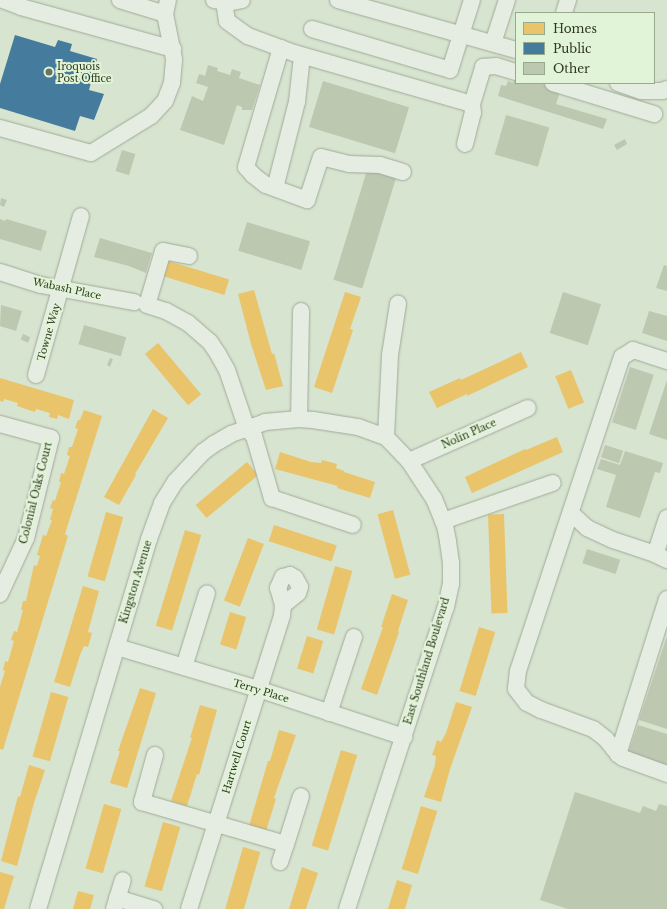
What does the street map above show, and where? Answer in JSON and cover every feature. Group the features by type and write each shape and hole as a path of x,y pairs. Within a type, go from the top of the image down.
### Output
{"street":[{"path":"3,0 21,8 173,49"},
{"path":"0,128 90,153 151,116 165,101 172,83 174,59 166,7 120,0"},
{"path":"242,0 219,1 227,22 248,36 302,56 472,104"},
{"path":"338,0 360,3 515,50"},
{"path":"312,29 450,70 472,0"},
{"path":"493,44 507,0"},
{"path":"564,12 568,0"},
{"path":"281,48 246,167 253,175 266,185 307,200 321,157 349,164 380,165 403,172"},
{"path":"275,188 297,102 302,56"},
{"path":"465,144 473,113 472,104 483,67 496,66 515,72"},
{"path":"556,84 654,114"},
{"path":"621,84 641,91 662,91 667,89"},
{"name":"Towne Way","path":"36,375 81,216"},
{"path":"141,304 163,251 189,256"},
{"name":"Wabash Place","path":"0,272 61,289 141,304 177,316 197,330 210,342 227,370 247,429 254,436 272,498 353,525"},
{"path":"386,436 391,342 398,304"},
{"path":"299,419 301,311"},
{"path":"667,361 633,350 622,357 518,670 516,689 527,703 541,710 593,729 606,739 623,758 667,774"},
{"name":"Nolin Place","path":"409,461 528,408"},
{"name":"Kingston Avenue","path":"38,909 157,516 172,487 184,470 203,452 231,434 265,422 299,419 358,427 386,436"},
{"name":"Colonial Oaks Court","path":"0,424 51,438 26,538 0,594"},
{"name":"East Southland Boulevard","path":"347,909 446,608 450,584 451,563 442,521 434,499 409,461 386,436"},
{"path":"442,521 553,483"},
{"path":"571,513 587,528 612,540 661,557 667,518"},
{"path":"184,667 207,593"},
{"path":"618,754 667,599"},
{"name":"Hartwell Court","path":"189,909 282,615 283,605"},
{"path":"329,713 354,636"},
{"name":"Terry Place","path":"117,647 258,689 404,737"},
{"path":"155,755 142,802 286,844"},
{"path":"280,862 301,796"},
{"path":"123,880 116,903 154,909"}],"building: Homes":[{"path":"165,260 229,280 224,295 160,275"},
{"path":"254,290 272,354 274,353 283,386 266,390 251,344 238,294"},
{"path":"345,292 361,297 350,329 353,330 332,393 314,387"},
{"path":"158,343 201,394 188,405 145,354"},
{"path":"521,352 528,367 467,396 467,394 437,408 429,392 460,378 461,380"},
{"path":"571,370 584,402 568,409 555,376"},
{"path":"0,378 74,400 69,419 58,415 57,419 49,417 50,413 36,409 35,412 17,406 18,403 4,399 3,402 0,401"},
{"path":"153,409 168,418 135,474 136,475 119,505 104,497"},
{"path":"84,410 102,416 65,534 68,536 3,750 0,749 0,687 5,671 3,670 5,661 8,662 14,641 11,640 14,631 17,632 23,610 21,610 23,601 26,601 34,565 37,566 40,556 37,555 43,535 46,536 52,520 50,520 53,509 50,508 53,500 55,501 61,482 59,482 61,473 64,474 70,456 67,455 69,447 72,447 78,429 75,428"},
{"path":"557,437 563,452 472,493 465,477 525,449 526,450"},
{"path":"280,452 311,462 321,463 322,460 337,464 336,468 344,472 375,482 370,498 337,488 338,486 275,469"},
{"path":"247,462 258,475 207,518 196,505"},
{"path":"393,510 410,575 395,579 378,514"},
{"path":"106,512 123,517 105,581 88,576"},
{"path":"504,514 507,613 491,613 488,515"},
{"path":"274,525 337,545 332,562 269,541"},
{"path":"185,530 201,535 172,631 156,626"},
{"path":"248,538 264,544 240,607 224,601"},
{"path":"335,566 352,571 334,634 317,629"},
{"path":"83,586 99,591 88,632 92,633 88,647 84,646 70,687 54,682"},
{"path":"392,594 408,600 398,631 399,632 377,695 361,689 383,627 381,627"},
{"path":"230,612 246,617 236,649 220,645"},
{"path":"479,627 495,632 476,696 459,691"},
{"path":"307,636 323,641 313,673 297,669"},
{"path":"140,688 156,693 127,788 110,783 120,751 118,751"},
{"path":"51,692 68,697 50,761 33,756"},
{"path":"456,702 472,707 450,769 441,802 424,797 435,765 436,756 432,755 437,740 441,742 446,733"},
{"path":"200,705 217,710 199,775 197,774 187,806 171,801 192,738 190,738"},
{"path":"279,730 296,735 274,798 276,799 266,831 249,826 268,761 270,761"},
{"path":"341,750 357,755 328,851 312,846"},
{"path":"29,765 45,770 34,803 17,866 1,861 18,796 20,797"},
{"path":"104,804 121,809 103,873 86,868"},
{"path":"421,806 437,811 418,874 402,869"},
{"path":"163,822 180,827 162,891 145,886"},
{"path":"243,847 260,852 244,909 225,909"},
{"path":"302,867 318,873 306,909 289,909"},
{"path":"0,872 14,876 4,909 0,909"},
{"path":"397,880 412,885 405,909 388,909"},
{"path":"78,891 94,895 90,909 73,909"}],"building: Public":[{"name":"Iroquois Post Office","path":"15,35 55,47 58,40 72,44 70,51 97,59 89,90 104,94 94,120 80,116 75,131 0,108 0,84"}],"building: Other":[{"path":"208,65 218,68 217,71 230,75 232,69 241,72 239,78 260,85 252,110 242,110 242,107 237,105 224,145 180,130 192,96 203,101 208,87 196,83 199,74 205,76"},
{"path":"515,78 515,84 544,84 561,89 556,104 607,119 603,129 498,96 501,85 506,86 508,81 513,83"},
{"path":"323,81 409,107 395,153 309,127"},
{"path":"506,115 549,127 538,167 495,154"},
{"path":"625,139 627,144 617,150 614,145"},
{"path":"122,150 135,154 129,175 116,171"},
{"path":"368,167 397,176 362,289 334,280"},
{"path":"1,198 7,200 4,207 0,205"},
{"path":"0,219 5,221 6,219 47,231 41,251 0,239"},
{"path":"247,222 310,241 301,270 238,251"},
{"path":"100,238 152,253 146,273 129,266 94,257"},
{"path":"664,265 667,266 667,291 656,288"},
{"path":"563,292 601,304 588,345 550,333"},
{"path":"1,305 22,311 16,331 0,326"},
{"path":"649,311 667,316 667,341 642,333"},
{"path":"84,325 126,337 121,356 78,344"},
{"path":"23,334 30,337 28,343 21,340"},
{"path":"110,358 113,359 110,367 107,365"},
{"path":"630,367 654,375 636,430 612,422"},
{"path":"667,380 667,440 649,434"},
{"path":"605,445 623,451 619,463 601,457"},
{"path":"625,451 663,463 660,473 655,472 640,518 606,507 616,475 597,469 601,459 620,465"},
{"path":"587,549 620,560 616,574 582,563"},
{"path":"667,636 667,729 639,720"},
{"path":"638,725 667,734 667,766 628,753"},
{"path":"575,792 640,813 643,806 656,811 659,804 667,806 667,909 568,909 540,900"}],"place":[{"name":"Iroquois Post Office","path":"49,72"}]}
